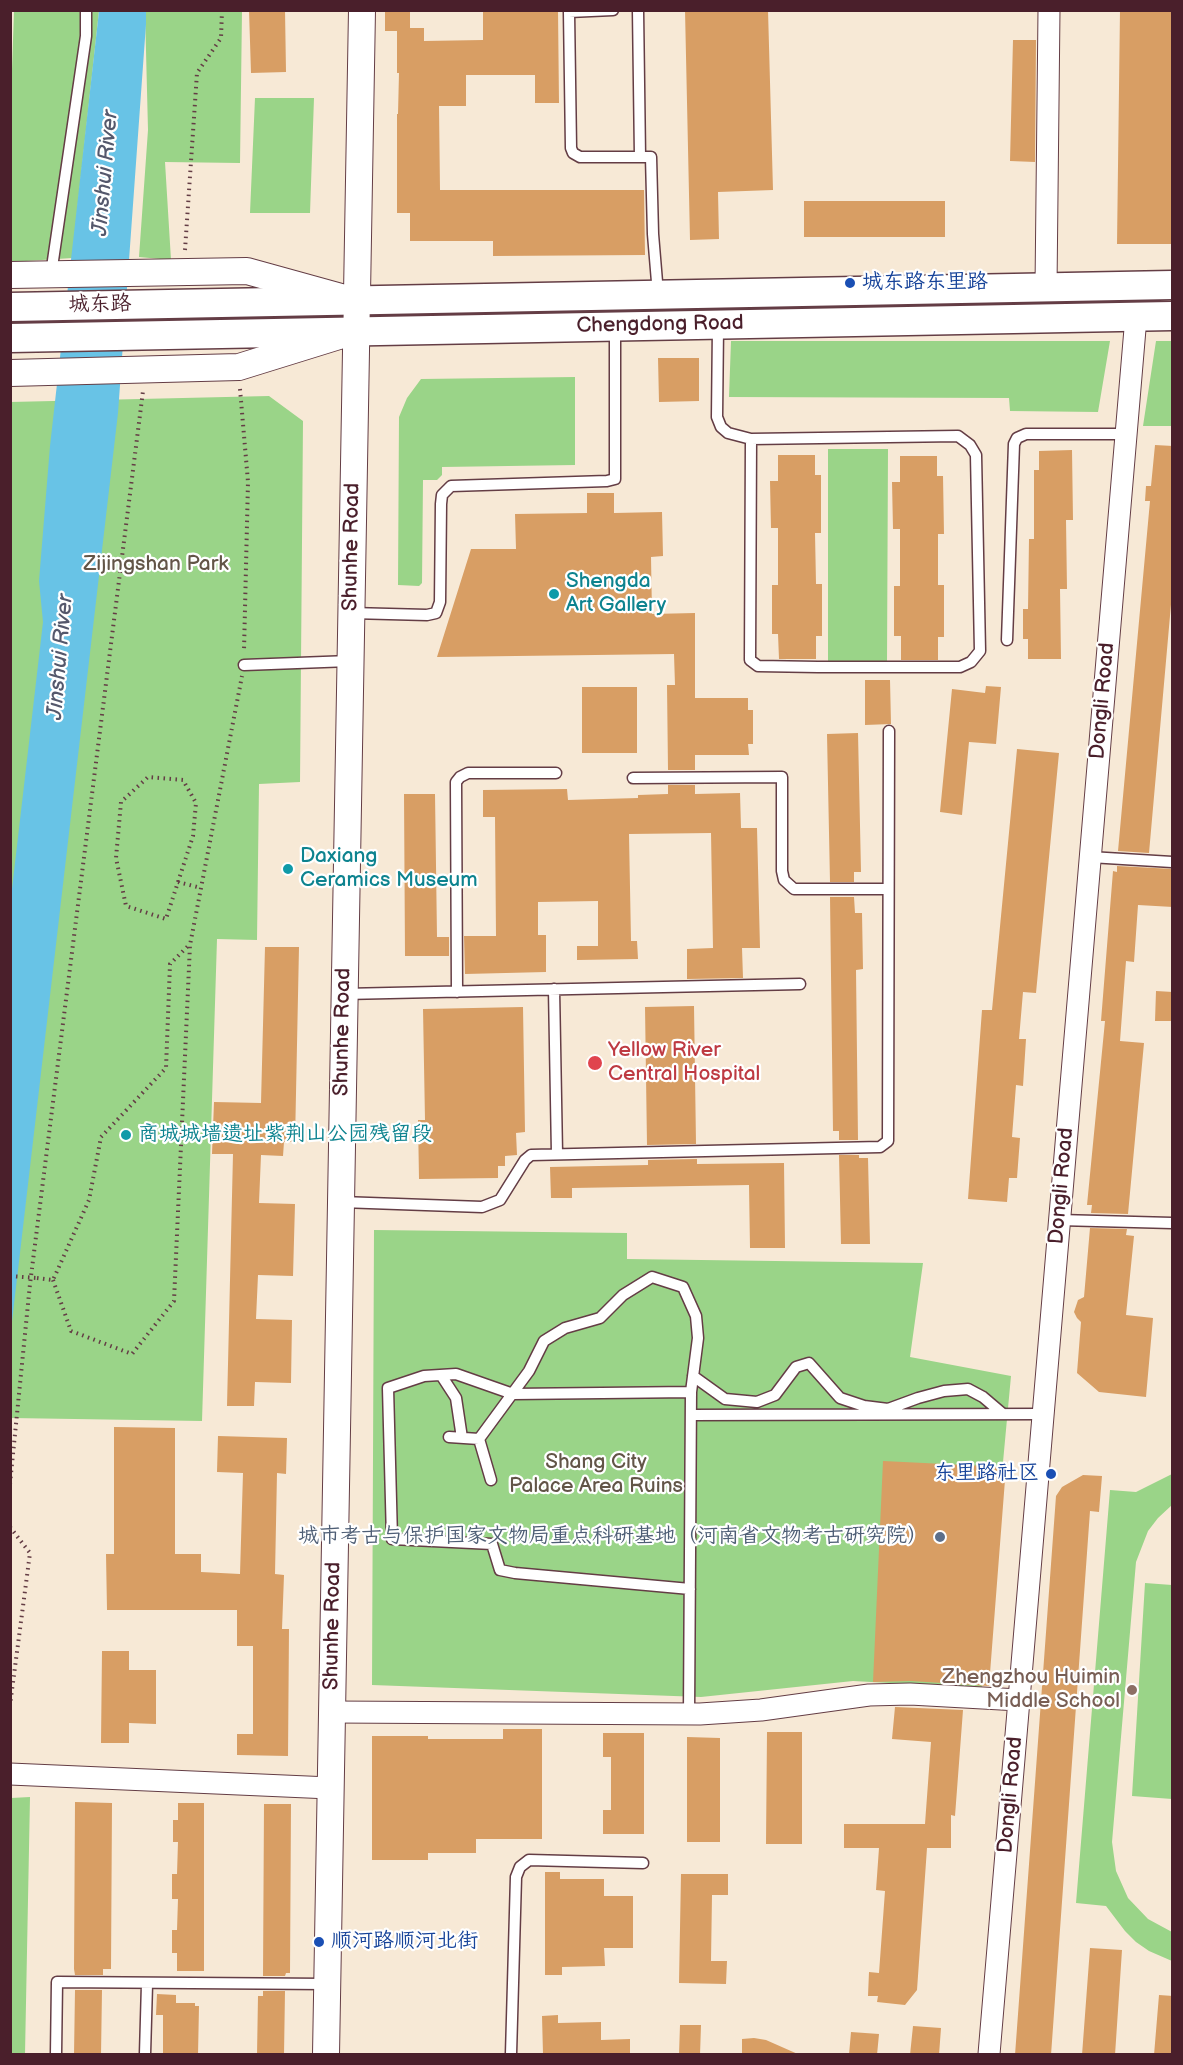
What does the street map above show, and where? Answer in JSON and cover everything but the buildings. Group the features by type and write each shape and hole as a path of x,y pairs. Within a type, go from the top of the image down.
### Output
{"main road":[{"name":"Chengdong Road","path":"150,304 1173,285"},
{"name":"城东路","path":"10,307 150,304"},
{"name":"Chengdong Road","path":"148,335 1173,316"},
{"name":"城东路","path":"10,338 148,335"}],"street":[{"name":"Shunhe Road","path":"326,2055 355,300 362,10"},
{"path":"1046,287 1049,10"},
{"path":"10,275 247,271 355,300"},
{"name":"Dongli Road","path":"989,2055 1136,317"},
{"path":"10,372 239,367 356,331"},
{"path":"331,1712 688,1714 761,1710 869,1695 910,1694 1019,1700"},
{"path":"10,1774 330,1788"}],"lane":[{"path":"51,274 86,36 86,10"},
{"path":"613,10 569,12 571,148 573,153 580,157 651,157 653,234 658,294"},
{"path":"638,10 640,157"},
{"path":"718,324 717,417 721,427 728,433 751,439 958,436 970,445 976,454 980,651 971,662 960,667 818,667 758,666 750,660 751,439"},
{"path":"351,612 427,615 436,613 440,602 442,495 451,486 607,481 615,478 615,326"},
{"path":"1007,640 1012,453 1017,438 1026,434 1126,434"},
{"path":"244,665 350,661"},
{"path":"340,1202 482,1207 500,1200 525,1160 531,1155 880,1146 888,1141 889,731"},
{"path":"457,992 456,782 459,777 468,773 556,773"},
{"path":"633,778 782,777 784,880 794,889 888,889"},
{"path":"1090,857 1173,862"},
{"path":"344,994 800,984"},
{"path":"554,989 557,1154"},
{"path":"1059,1220 1173,1223"},
{"path":"479,1439 529,1371 544,1341 565,1328 600,1317 623,1295 651,1277 683,1287 696,1316 698,1338 691,1392 688,1714"},
{"path":"693,1376 725,1399 757,1402 775,1395 796,1366 809,1363 840,1398 864,1406 888,1409 944,1391 968,1389 983,1397 1003,1414"},
{"path":"690,1589 515,1573 500,1570 492,1544 392,1539 388,1388 424,1376 456,1374 513,1394 691,1392"},
{"path":"441,1375 456,1398 462,1438"},
{"path":"691,1415 1043,1414"},
{"path":"449,1437 479,1439"},
{"path":"479,1439 491,1480"},
{"path":"511,2055 516,1877 520,1867 529,1860 643,1863"},
{"path":"56,2055 57,1982 327,1984"},
{"path":"146,2055 147,1984"}],"path":[{"path":"183,272 197,73 221,38 222,10"},
{"path":"10,1484 30,1284 146,369"},
{"path":"148,777 183,780 196,803 193,836 178,882 166,919 126,906 116,858 121,802 148,777"},
{"path":"178,882 201,888"},
{"path":"190,945 174,1301 132,1354 71,1331 53,1280 89,1200 101,1137 166,1068 170,964 190,945"},
{"path":"10,1276 53,1280"},
{"path":"10,1527 30,1552 10,1705"}],"green space":[{"path":"14,11 99,11 72,258 11,262 10,127"},
{"path":"145,11 242,11 240,163 165,162 171,260 139,257 148,130"},
{"path":"255,98 314,98 310,213 250,213"},
{"path":"731,341 1110,341 1098,412 1010,411 1009,398 729,397"},
{"path":"1156,341 1172,341 1172,426 1143,426"},
{"path":"575,377 575,465 442,467 442,475 437,480 423,480 422,583 419,586 398,585 399,417 407,398 421,379"},
{"name":"Zijingshan Park","path":"269,396 303,421 300,782 259,784 257,940 217,939 202,1421 11,1418 10,402"},
{"path":"828,449 888,449 887,662 828,662"},
{"name":"Shang City Palace Area Ruins","path":"374,1230 627,1233 627,1259 923,1263 910,1357 1011,1376 982,1688 853,1681 701,1697 372,1685"},
{"path":"1172,1474 1172,1505 1148,1531 1136,1562 1112,1842 1116,1871 1128,1898 1148,1919 1172,1932 1172,1961 1149,1951 1136,1942 1106,1906 1076,1903 1110,1490 1136,1492"},
{"path":"1145,1583 1172,1585 1172,1799 1132,1796"},
{"path":"30,1797 25,2054 11,2054 11,1798"}],"water":[{"name":"Jinshui River","path":"99,11 146,11 146,24 118,413 11,1330 10,906 43,622 39,581 50,446"}],"place":[{"name":"城东路东里路","path":"850,283"},
{"name":"Shengda Art Gallery","path":"554,594"},
{"name":"Daxiang Ceramics Museum","path":"288,869"},
{"name":"Yellow River Central Hospital","path":"595,1063"},
{"name":"商城城墙遗址紫荆山公园残留段","path":"126,1135"},
{"name":"东里路社区","path":"1051,1474"},
{"name":"城市考古与保护国家文物局重点科研基地（河南省文物考古研究院）","path":"940,1537"},
{"name":"Zhengzhou Huimin Middle School","path":"1132,1690"},
{"name":"顺河路顺河北街","path":"319,1942"}]}
